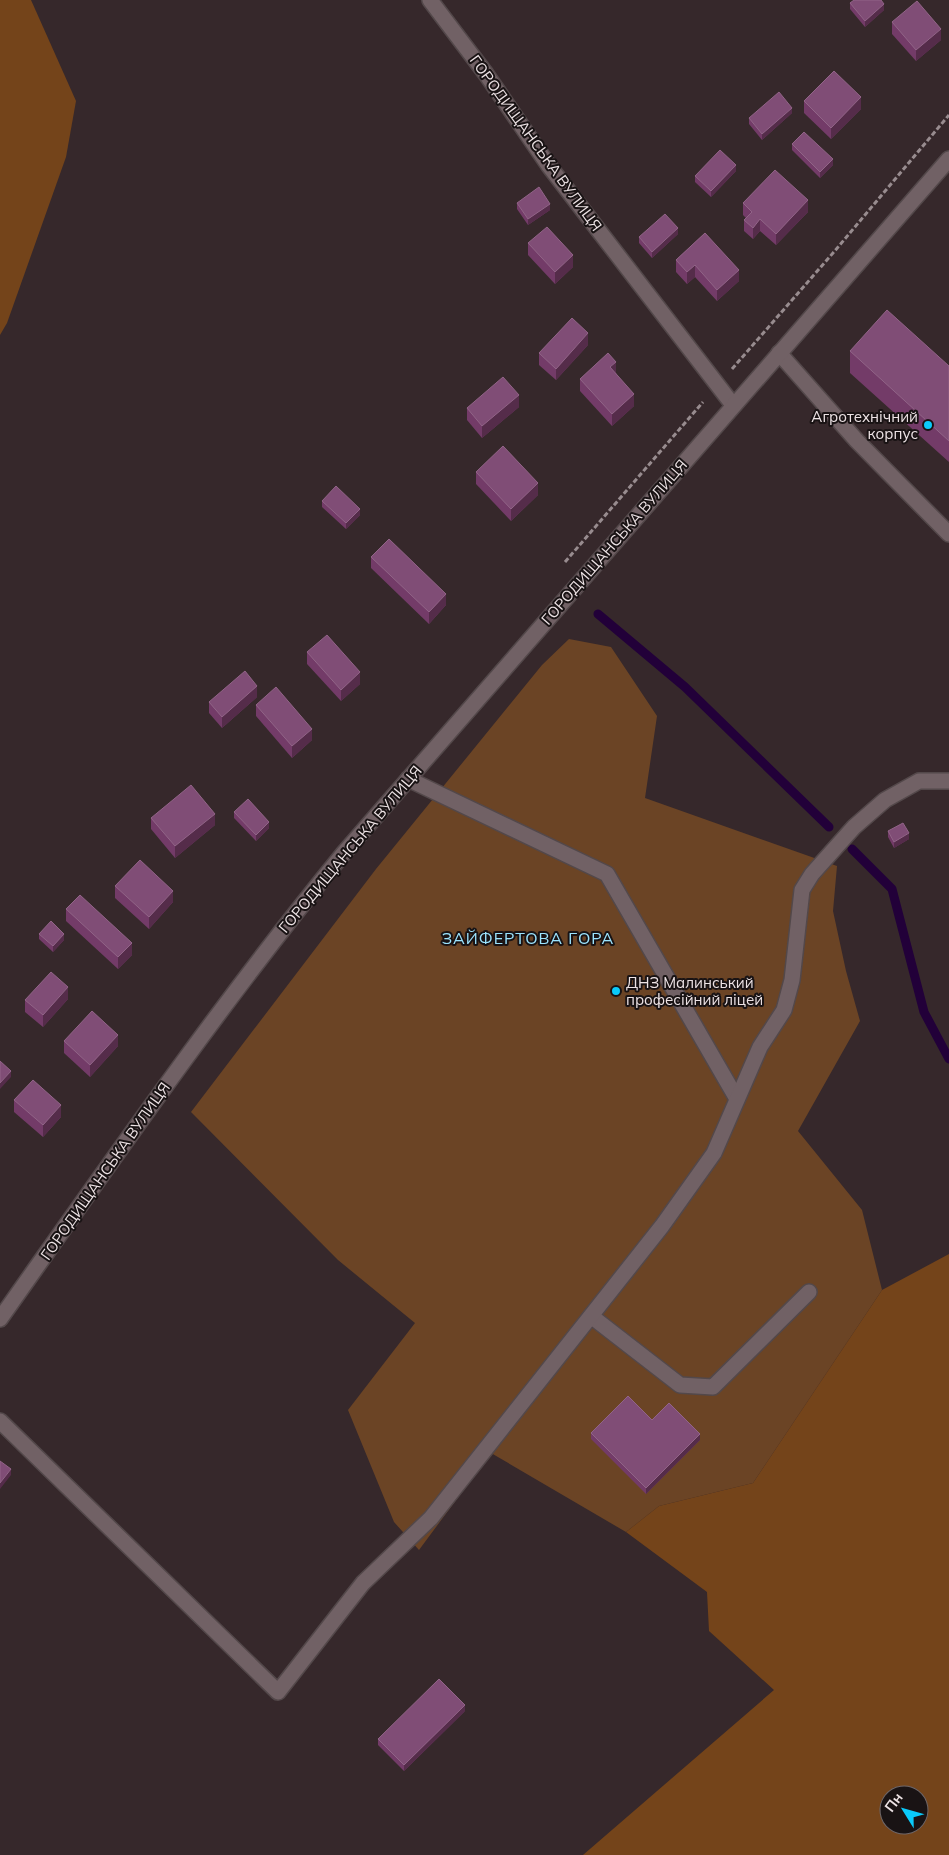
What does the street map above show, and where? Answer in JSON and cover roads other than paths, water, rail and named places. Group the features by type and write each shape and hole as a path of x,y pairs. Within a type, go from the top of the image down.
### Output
{"street":[{"name":"ГОРОДИЩАНСЬКА ВУЛИЦЯ","path":"430,0 486,74 549,166 733,405"},
{"name":"ГОРОДИЩАНСЬКА ВУЛИЦЯ","path":"0,1319 110,1163 252,968 300,906 408,779 949,159"},
{"path":"779,353 851,435 949,534"},
{"path":"408,779 607,874 737,1099"},
{"path":"0,1421 278,1692 363,1583 430,1518 662,1226 714,1153 760,1047 784,1010 792,980 802,890 812,874 854,827 885,800 919,781 949,781"},
{"path":"591,1316 680,1385 713,1388 809,1292"}],"waterway":[{"path":"598,614 685,687 829,827"},
{"path":"852,849 892,889 924,1012 949,1059"}],"place":[{"name":"Агротехнічний корпус","path":"928,425"},
{"name":"ДНЗ Малинський професійний ліцей","path":"616,991"}],"district":[{"name":"ЗАЙФЕРТОВА ГОРА","path":"528,938"}]}
